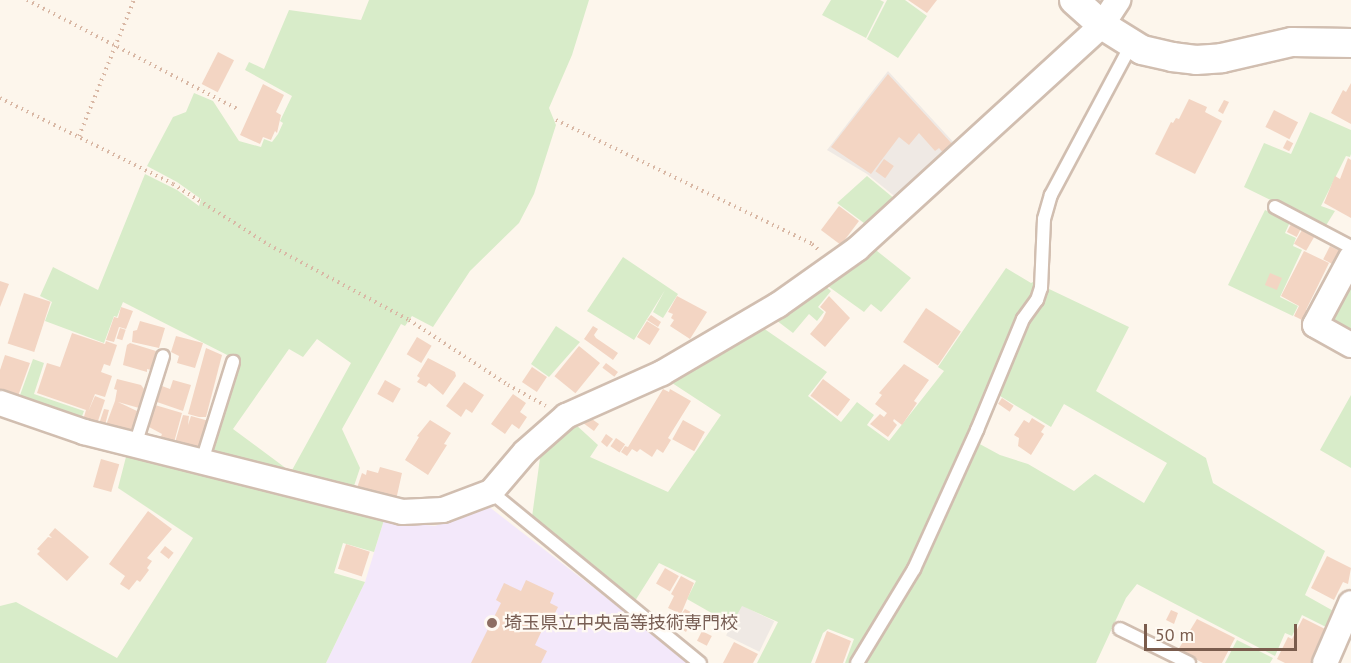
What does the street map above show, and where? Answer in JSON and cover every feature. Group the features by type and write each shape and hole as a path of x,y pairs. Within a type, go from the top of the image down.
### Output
{"street":[{"path":"1074,0 1102,25 1142,50 1196,60 1222,58 1292,42 1351,43"},
{"path":"0,403 84,432 402,512 443,510 490,492 525,452 566,416 662,373 777,305 857,249 1102,25 1118,0"},
{"path":"1351,258 1315,325 1351,345"},
{"path":"1325,663 1351,603"}],"lane":[{"path":"857,663 914,569 1023,319 1037,300 1041,288 1044,219 1051,195 1132,43"},
{"path":"1275,207 1351,247"},
{"path":"135,445 162,356"},
{"path":"202,461 233,362"},
{"path":"490,492 699,663"},
{"path":"1120,630 1190,663"}],"path":[{"path":"27,0 237,109"},
{"path":"79,136 134,0"},
{"path":"0,98 173,184 268,245 409,320 508,385 566,416"},
{"path":"556,120 812,244 835,264"}],"shaded area":[{"path":"888,71 956,145 898,199 867,174 827,150"},
{"name":"埼玉県立中央高等技術専門校","path":"488,506 691,663 326,663 365,582 384,520 435,526"},
{"path":"741,605 774,621 759,652 726,636"}],"green space":[{"path":"369,0 589,0 572,55 549,108 556,125 534,194 519,223 470,271 433,327 412,316 405,326 401,324 342,429 360,468 353,489 208,457 237,360 123,302 117,317 114,316 104,343 45,321 52,302 40,296 53,267 98,290 145,174 177,190 199,206 201,199 177,182 147,166 173,117 186,112 194,93 213,101 239,141 261,147 264,139 272,142 283,123 280,121 292,96 245,70 249,62 264,69 289,10 361,20","holes":["317,339 351,363 291,472 233,429 289,349 303,357"]},
{"path":"831,0 880,0 884,2 866,38 822,15"},
{"path":"887,0 905,0 927,16 898,58 867,39"},
{"path":"1310,112 1351,130 1350,157 1346,156 1321,206 1335,211 1325,227 1244,187 1264,143 1291,154"},
{"path":"867,176 896,200 868,226 837,203"},
{"path":"1265,210 1290,222 1285,233 1296,238 1293,246 1302,250 1280,297 1298,306 1293,316 1228,285"},
{"path":"872,247 911,278 881,312 871,304 864,312 825,284"},
{"path":"623,257 678,294 663,318 653,312 665,290 634,340 587,311"},
{"path":"1006,268 1031,283 1037,280 1047,288 1129,327 1096,391 1206,458 1213,483 1325,551 1305,595 1337,613 1330,629 1302,615 1292,636 1285,633 1275,656 1137,584 1126,598 1096,663 845,663 854,639 828,629 823,633 811,663 757,663 778,622 742,606 734,620 724,616 722,619 687,599 696,581 659,563 635,601 532,517 540,458 575,424 598,445 590,457 668,492 721,415 666,379 760,326 827,372 808,396 841,422 857,402 874,415 867,425 889,441 944,371 938,367","holes":["1000,396 1051,427 1064,404 1167,463 1144,503 1095,474 1074,491 1028,464 1000,455 976,442 994,403"]},
{"path":"1351,279 1351,337 1334,327 1332,318"},
{"path":"823,284 831,291 818,307 824,312 817,321 809,314 793,333 772,317"},
{"path":"556,326 580,342 549,377 531,364"},
{"path":"33,359 44,363 34,394 84,411 81,419 19,398"},
{"path":"1351,395 1351,468 1320,450"},
{"path":"127,453 384,520 374,552 343,543 334,573 365,582 326,663 0,663 0,606 16,602 117,658 193,538 118,488"},
{"path":"1237,640 1273,658 1270,663 1225,663"}],"building":[{"path":"908,0 937,0 927,13"},
{"path":"218,52 234,60 218,92 202,84"},
{"path":"888,74 954,146 945,155 939,148 935,151 919,133 909,145 899,137 871,174 831,147"},
{"path":"1351,83 1351,124 1331,113 1343,90 1346,92"},
{"path":"263,84 284,95 276,112 281,115 277,133 275,131 271,140 263,137 260,144 240,135"},
{"path":"1189,99 1207,107 1205,112 1222,121 1195,174 1155,154 1171,122 1173,123 1176,118 1179,119"},
{"path":"1224,100 1229,102 1223,114 1218,111"},
{"path":"1274,110 1298,122 1289,139 1265,127"},
{"path":"1287,140 1293,143 1289,151 1283,148"},
{"path":"1348,158 1351,160 1351,218 1324,203 1335,176 1340,179"},
{"path":"884,159 894,166 885,178 875,171"},
{"path":"839,206 859,221 841,245 821,230"},
{"path":"1291,224 1301,229 1297,237 1287,232"},
{"path":"1302,230 1314,237 1306,251 1294,244"},
{"path":"1330,246 1344,253 1337,267 1323,259"},
{"path":"1304,251 1329,263 1306,310 1311,312 1306,322 1294,316 1299,306 1281,296"},
{"path":"1270,273 1282,278 1277,290 1265,285"},
{"path":"0,281 9,284 0,307"},
{"path":"24,293 51,302 34,352 8,343"},
{"path":"677,296 707,312 690,339 670,326 674,320 671,318 673,314 668,312"},
{"path":"829,296 850,318 825,347 810,334 826,312 820,307"},
{"path":"121,307 133,311 126,329 119,327 114,342 106,340 114,317 118,318"},
{"path":"926,308 961,331 938,365 903,342"},
{"path":"651,315 661,322 658,327 647,320"},
{"path":"140,321 165,328 159,348 132,342 133,331 137,330"},
{"path":"647,321 660,329 650,345 637,337"},
{"path":"593,326 598,329 594,335 596,338 618,353 613,360 584,339"},
{"path":"120,328 126,330 122,340 117,338"},
{"path":"72,333 105,344 106,341 117,345 110,366 104,364 101,372 112,376 105,397 95,394 88,412 95,396 105,400 97,424 83,420 86,410 37,393 47,363 60,367"},
{"path":"176,336 203,343 195,368 177,363 179,356 171,352"},
{"path":"417,337 432,346 421,363 407,354"},
{"path":"130,343 156,351 151,370 147,369 147,372 123,365 127,345"},
{"path":"579,346 600,363 575,393 554,376"},
{"path":"206,348 222,355 206,417 199,417 188,414"},
{"path":"5,355 30,363 17,399 0,393 0,370"},
{"path":"428,358 455,372 456,376 443,395 429,383 426,387 417,382 420,378 417,376"},
{"path":"606,363 618,372 614,377 602,368"},
{"path":"904,364 929,380 914,401 917,403 902,425 894,419 897,425 888,437 870,424 880,414 884,417 887,413 875,404 882,395 879,393"},
{"path":"532,367 547,377 537,392 522,382"},
{"path":"117,379 141,385 144,389 139,408 118,402 137,411 131,433 106,425 115,401 117,390 114,389"},
{"path":"823,379 850,399 838,416 810,396"},
{"path":"173,380 191,385 183,411 157,402 162,386 170,389"},
{"path":"385,380 401,389 393,403 377,394"},
{"path":"464,382 484,395 472,413 466,409 461,417 446,406"},
{"path":"663,389 669,392 670,389 691,401 668,438 671,440 663,453 657,449 652,457 640,449 637,452 632,449 627,456 621,452 625,446 628,447"},
{"path":"513,394 526,403 520,412 527,417 519,429 512,424 505,434 491,424"},
{"path":"1002,398 1014,406 1010,412 998,404"},
{"path":"155,405 182,413 173,446 160,439 162,434 149,427"},
{"path":"104,409 109,410 105,425 99,424"},
{"path":"183,415 189,416 188,425 191,416 209,421 201,450 180,443 179,447 174,446"},
{"path":"589,417 599,424 594,431 579,420"},
{"path":"1032,418 1045,426 1041,432 1044,434 1031,455 1018,446 1019,438 1014,435 1024,420 1029,423"},
{"path":"430,420 451,433 444,444 447,445 428,475 405,460 419,437 417,436"},
{"path":"683,420 705,432 694,451 672,439"},
{"path":"606,434 613,439 607,447 601,442"},
{"path":"616,438 625,444 620,452 610,446"},
{"path":"101,459 119,464 111,492 93,487"},
{"path":"380,467 402,473 396,500 357,488 362,473 366,475 367,470 378,473"},
{"path":"148,511 172,529 147,558 152,561 147,568 149,570 140,582 137,580 129,590 120,584 125,576 109,564"},
{"path":"55,528 89,557 67,581 37,554 40,551 37,549 48,537 52,538 49,535"},
{"path":"346,544 370,552 362,576 338,569"},
{"path":"165,546 174,553 169,559 160,552"},
{"path":"1327,556 1351,568 1348,584 1343,582 1334,600 1311,588"},
{"path":"665,568 679,576 670,592 656,584"},
{"path":"681,576 694,583 681,614 668,608 674,596 671,594"},
{"path":"526,580 554,593 550,603 558,607 549,625 545,624 535,645 547,651 541,663 471,663 501,603 496,600 504,583 521,591"},
{"path":"685,609 695,614 686,632 674,624"},
{"path":"1171,610 1178,613 1174,624 1166,620"},
{"path":"1303,618 1329,631 1313,663 1285,663 1277,659 1288,637 1292,639"},
{"path":"1197,619 1235,638 1222,663 1203,663 1178,650"},
{"path":"702,631 712,636 707,646 697,641"},
{"path":"827,631 851,641 843,663 815,663"},
{"path":"734,642 758,654 753,663 723,663"}],"place":[{"name":"埼玉県立中央高等技術専門校","path":"492,623"}]}
